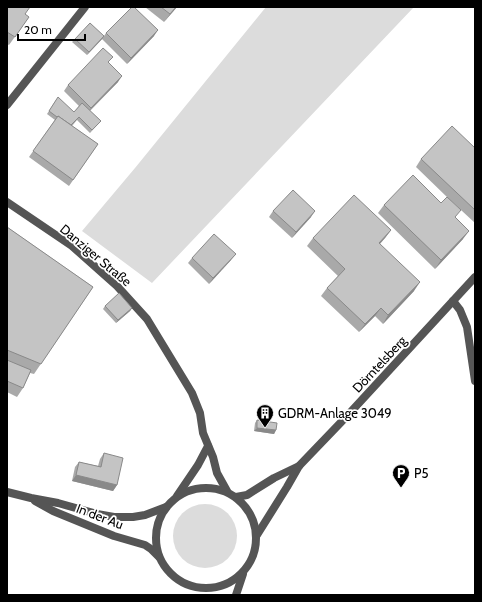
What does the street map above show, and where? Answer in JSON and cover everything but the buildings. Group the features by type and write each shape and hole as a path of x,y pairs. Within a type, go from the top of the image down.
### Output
{"street":[{"path":"7,105 85,7"},
{"name":"Danziger Straße","path":"7,202 72,246 117,286 147,319 192,393 200,413 203,433 213,457 217,473 227,491"},
{"name":"Dörntelsberg","path":"257,535 288,487 299,466 475,277"},
{"path":"453,301 460,310 467,327 475,381"},
{"path":"177,496 193,489 210,487 227,491 247,507 254,520 257,535 256,549 251,562 242,574 232,582 220,587 207,589 192,587 178,580 167,570 159,557 156,540 158,522 166,507 177,496 198,465 208,446"},
{"name":"Dörntelsberg","path":"236,497 247,495 274,478 299,466"},
{"name":"In der Au","path":"7,492 114,517 139,516 166,507"},
{"name":"In der Au","path":"31,498 53,511 114,536 144,545 151,549 159,557"},
{"path":"236,595 242,574"},
{"path":"207,589 215,595"}],"shaded area":[{"path":"266,7 414,7 152,283 82,231"},
{"path":"205,504 217,506 228,513 235,524 237,536 235,548 228,559 217,566 205,568 193,566 182,559 175,548 173,536 175,524 182,513 193,506"}],"place":[{"name":"GDRM-Anlage 3049","path":"265,428"},
{"name":"P5","path":"401,488"}]}
